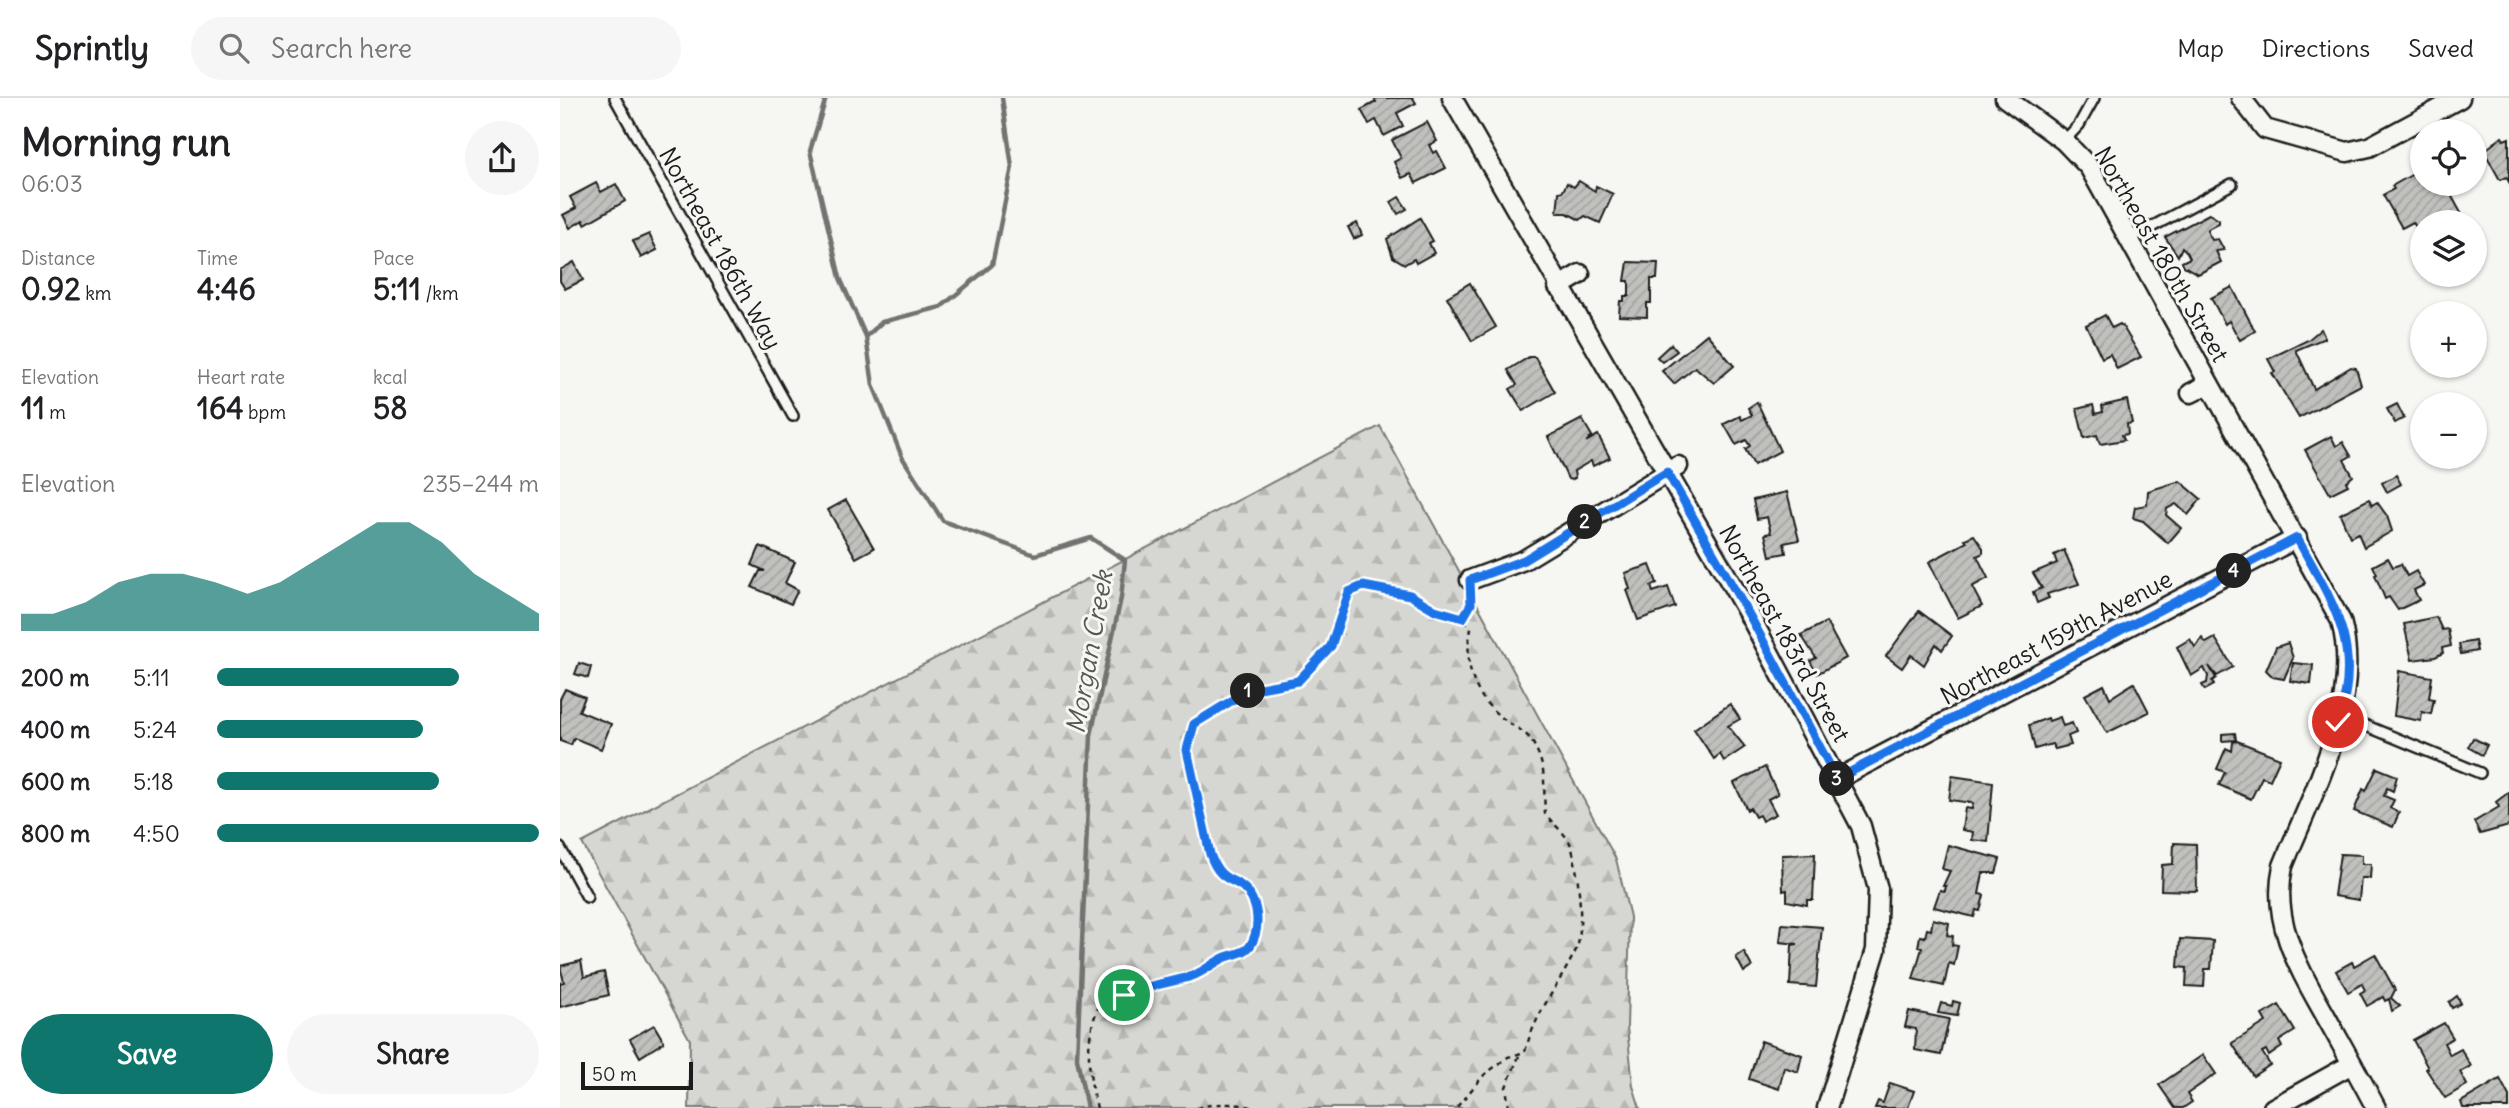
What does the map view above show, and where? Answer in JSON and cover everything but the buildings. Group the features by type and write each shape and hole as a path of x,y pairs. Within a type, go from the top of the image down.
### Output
{"street":[{"name":"Northeast 183rd Street","path":"1452,98 1558,287 1673,469 1861,827 1871,855 1878,889 1879,927 1872,973 1827,1108"},
{"name":"Northeast 180th Street","path":"2005,98 2064,141 2089,167 2336,607 2346,638 2348,679 2340,715 2284,866 2279,885 2280,908 2283,928 2301,971 2376,1108"},
{"path":"2241,98 2265,129 2347,152 2369,147 2460,98"},
{"path":"1558,287 1580,274"},
{"name":"Northeast 180th Street","path":"2191,393 2209,384"},
{"path":"1470,580 1524,560 1673,469"},
{"name":"Northeast 159th Avenue","path":"1837,779 2297,538"},
{"path":"2273,1108 2352,1064"}],"lane":[{"name":"Northeast 186th Way","path":"615,98 793,416"},
{"path":"2064,141 2079,125 2094,98"},
{"path":"2129,239 2232,184"},
{"path":"2340,715 2480,773"},
{"path":"560,848 587,897"}],"path":[{"path":"1463,618 1471,604 1470,580"},
{"path":"1097,1108 1088,1049 1091,1023 1099,1006 1146,985 1194,975 1249,948 1257,930 1257,910 1250,895 1241,884 1227,881 1215,870 1210,854 1187,750 1194,724 1249,690 1298,681 1331,646 1349,592 1363,586 1410,595 1435,610 1463,618 1471,629 1468,644 1469,674 1481,697 1501,717 1530,737 1545,770 1545,814 1569,841 1577,869 1580,907 1578,948 1530,1029 1525,1052 1519,1056 1508,1057 1484,1075 1456,1108"},
{"path":"1509,1108 1506,1087 1519,1056"},
{"path":"1198,1108 1209,1104 1239,1104 1255,1108"}],"green space":[{"path":"1380,426 1616,859 1630,917 1627,1027 1633,1086 1640,1108 689,1108 690,1040 582,843"}],"waterway":[{"name":"Morgan Creek","path":"826,98 810,151 840,278 866,337"},
{"name":"Morgan Creek","path":"1002,98 1012,167 992,265 941,307 882,322 866,337 873,385 902,457 943,521 1035,555 1091,538 1125,560 1121,598 1091,735 1077,1058 1087,1108"}],"route":[{"path":"1124,995 1146,985 1194,975 1249,948 1257,930 1257,910 1250,895 1241,884 1227,881 1215,870 1210,854 1187,750 1194,724 1249,690 1298,681 1331,646 1349,592 1363,586 1410,595 1435,610 1450,612 1463,618 1471,604 1470,580 1524,560 1667,472 1752,620 1837,779 2297,538 2336,607 2346,638 2348,679 2338,722"}]}
